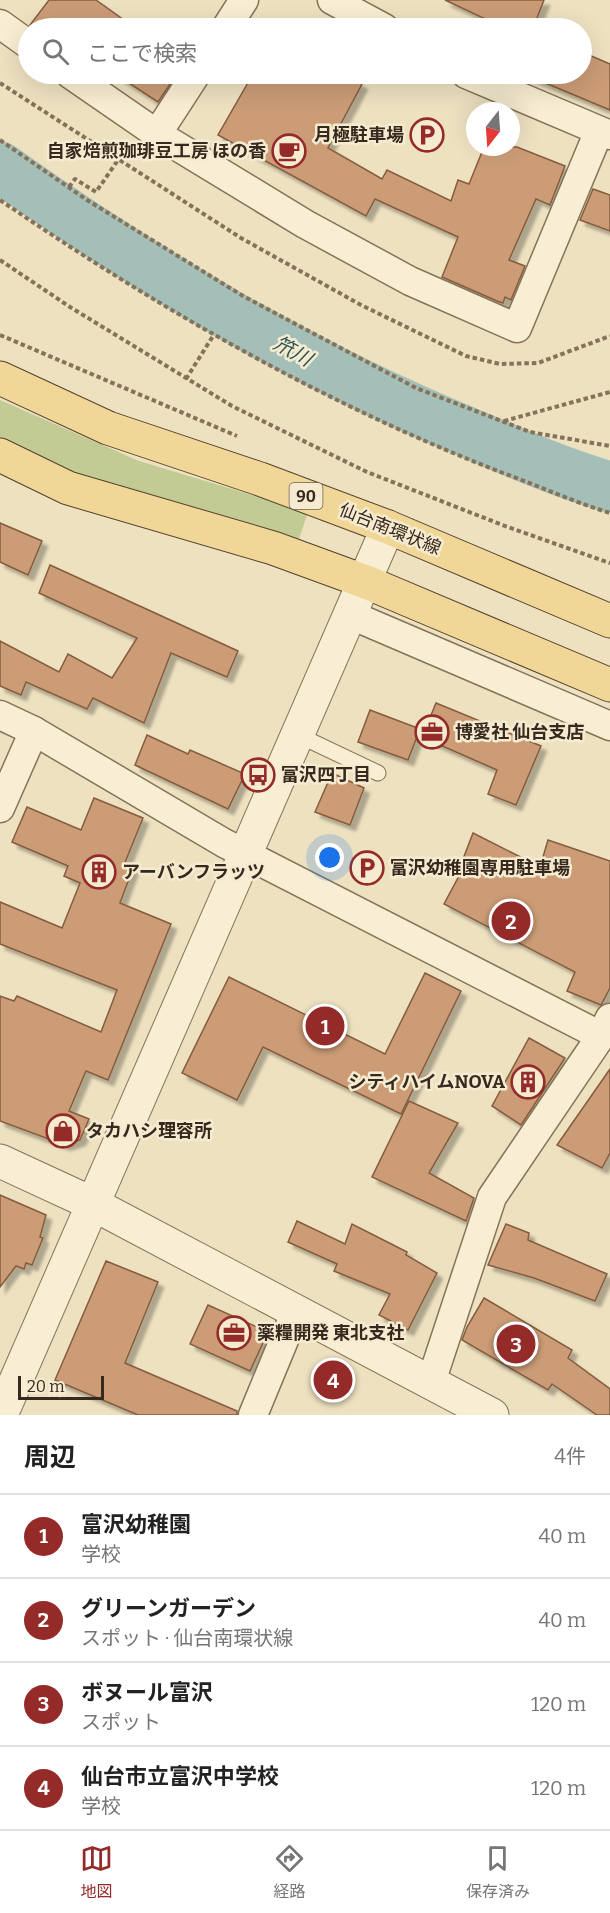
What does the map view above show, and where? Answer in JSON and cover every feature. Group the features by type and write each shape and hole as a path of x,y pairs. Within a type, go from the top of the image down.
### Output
{"main road":[{"name":"仙台南環状線","path":"0,378 108,428 260,479 388,527 610,621"},
{"path":"0,455 68,488 273,548 366,582 610,685"}],"street":[{"path":"232,18 244,0"},
{"path":"332,0 365,18"},
{"path":"0,24 18,37"},
{"path":"84,84 157,134 305,224 410,281 517,328 605,133 490,84"},
{"path":"157,134 190,84"},
{"path":"1,1415 91,1203 244,853 366,582 388,527"},
{"path":"351,615 610,726"},
{"path":"0,715 34,731 244,853 606,1027 492,1197 430,1382"},
{"path":"0,808 34,731"},
{"path":"0,1161 91,1203 492,1415"},
{"path":"253,1415 297,1311"}],"lane":[{"path":"298,735 378,773"}],"path":[{"path":"0,140 69,187 243,297 416,388 530,432 610,446"},
{"path":"69,187 75,179 96,192 118,160"},
{"path":"0,200 213,336 306,386 447,451 610,513"},
{"path":"0,260 70,307 232,406 367,472 494,522 610,563"},
{"path":"186,379 213,336"},
{"path":"504,422 610,392"}],"green space":[{"path":"0,400 139,461 308,512 299,539 92,481 0,442"}],"building":[{"path":"49,0 96,0 121,18 35,18"},
{"path":"445,0 544,0 537,18 483,18"},
{"path":"592,56 610,64 610,110 548,84 592,84"},
{"path":"130,84 170,84 158,102"},
{"path":"247,84 362,84 328,148 382,179 387,170 451,201 458,180 469,184 480,156 520,156 520,148 565,166 550,205 536,199 509,260 525,266 511,300 505,297 503,303 442,277 458,237 375,199 366,216 218,135"},
{"path":"593,189 610,195 610,231 580,220"},
{"path":"0,523 42,541 28,575 0,562"},
{"path":"50,565 238,651 227,677 171,653 144,723 93,698 87,709 26,682 21,695 0,686 0,641 59,672 68,654 112,678 137,638 39,593"},
{"path":"436,703 541,746 516,805 488,794 497,770 422,737"},
{"path":"370,710 420,729 408,760 358,742"},
{"path":"147,735 188,754 190,750 245,774 228,809 135,765"},
{"path":"332,773 364,788 350,825 315,812"},
{"path":"94,798 143,818 124,865 133,868 120,903 171,924 108,1080 86,1071 69,1111 89,1119 80,1140 65,1145 0,1121 0,996 14,1001 17,996 101,1032 117,990 0,944 0,902 62,928 80,883 64,876 68,866 12,842 27,807 81,830"},
{"path":"473,833 540,867 548,840 610,861 610,988 601,1005 567,991 575,972 444,904 467,861 463,859"},
{"path":"425,973 461,991 401,1114 263,1047 237,1100 182,1073 229,977 385,1054"},
{"name":"シティハイムNOVA","path":"529,1038 565,1058 521,1125 492,1106"},
{"path":"610,1069 610,1153 602,1168 557,1145"},
{"path":"409,1101 458,1123 429,1173 474,1198 466,1221 372,1177"},
{"path":"0,1195 46,1215 40,1237 43,1238 32,1265 26,1263 24,1269 16,1266 0,1287"},
{"path":"297,1221 345,1244 352,1224 407,1252 406,1255 437,1273 408,1330 379,1315 390,1294 334,1271 337,1264 288,1242"},
{"path":"506,1224 529,1233 528,1240 607,1274 595,1301 534,1278 488,1265"},
{"path":"106,1261 158,1282 125,1363 237,1411 237,1415 138,1415 55,1380"},
{"path":"484,1298 572,1350 568,1358 610,1389 610,1415 597,1415 552,1384 548,1390 462,1340"},
{"path":"208,1305 268,1332 250,1371 190,1344"}],"waterway":[{"name":"笊川","path":"0,167 171,281 288,347 410,408 541,463 610,487"}],"place":[{"name":"月極駐車場","path":"427,135"},
{"name":"自家焙煎珈琲豆工房 ほの香","path":"289,151"},
{"name":"博愛社 仙台支店","path":"432,732"},
{"name":"富沢四丁目","path":"258,775"},
{"name":"富沢幼稚園専用駐車場","path":"367,868"},
{"name":"アーバンフラッツ","path":"99,872"},
{"name":"グリーンガーデン","path":"511,921"},
{"name":"富沢幼稚園","path":"325,1026"},
{"name":"シティハイムNOVA","path":"528,1082"},
{"name":"タカハシ理容所","path":"63,1131"},
{"name":"薬糧開発 東北支社","path":"234,1333"},
{"name":"ボヌール富沢","path":"516,1344"},
{"name":"仙台市立富沢中学校","path":"333,1380"}]}
